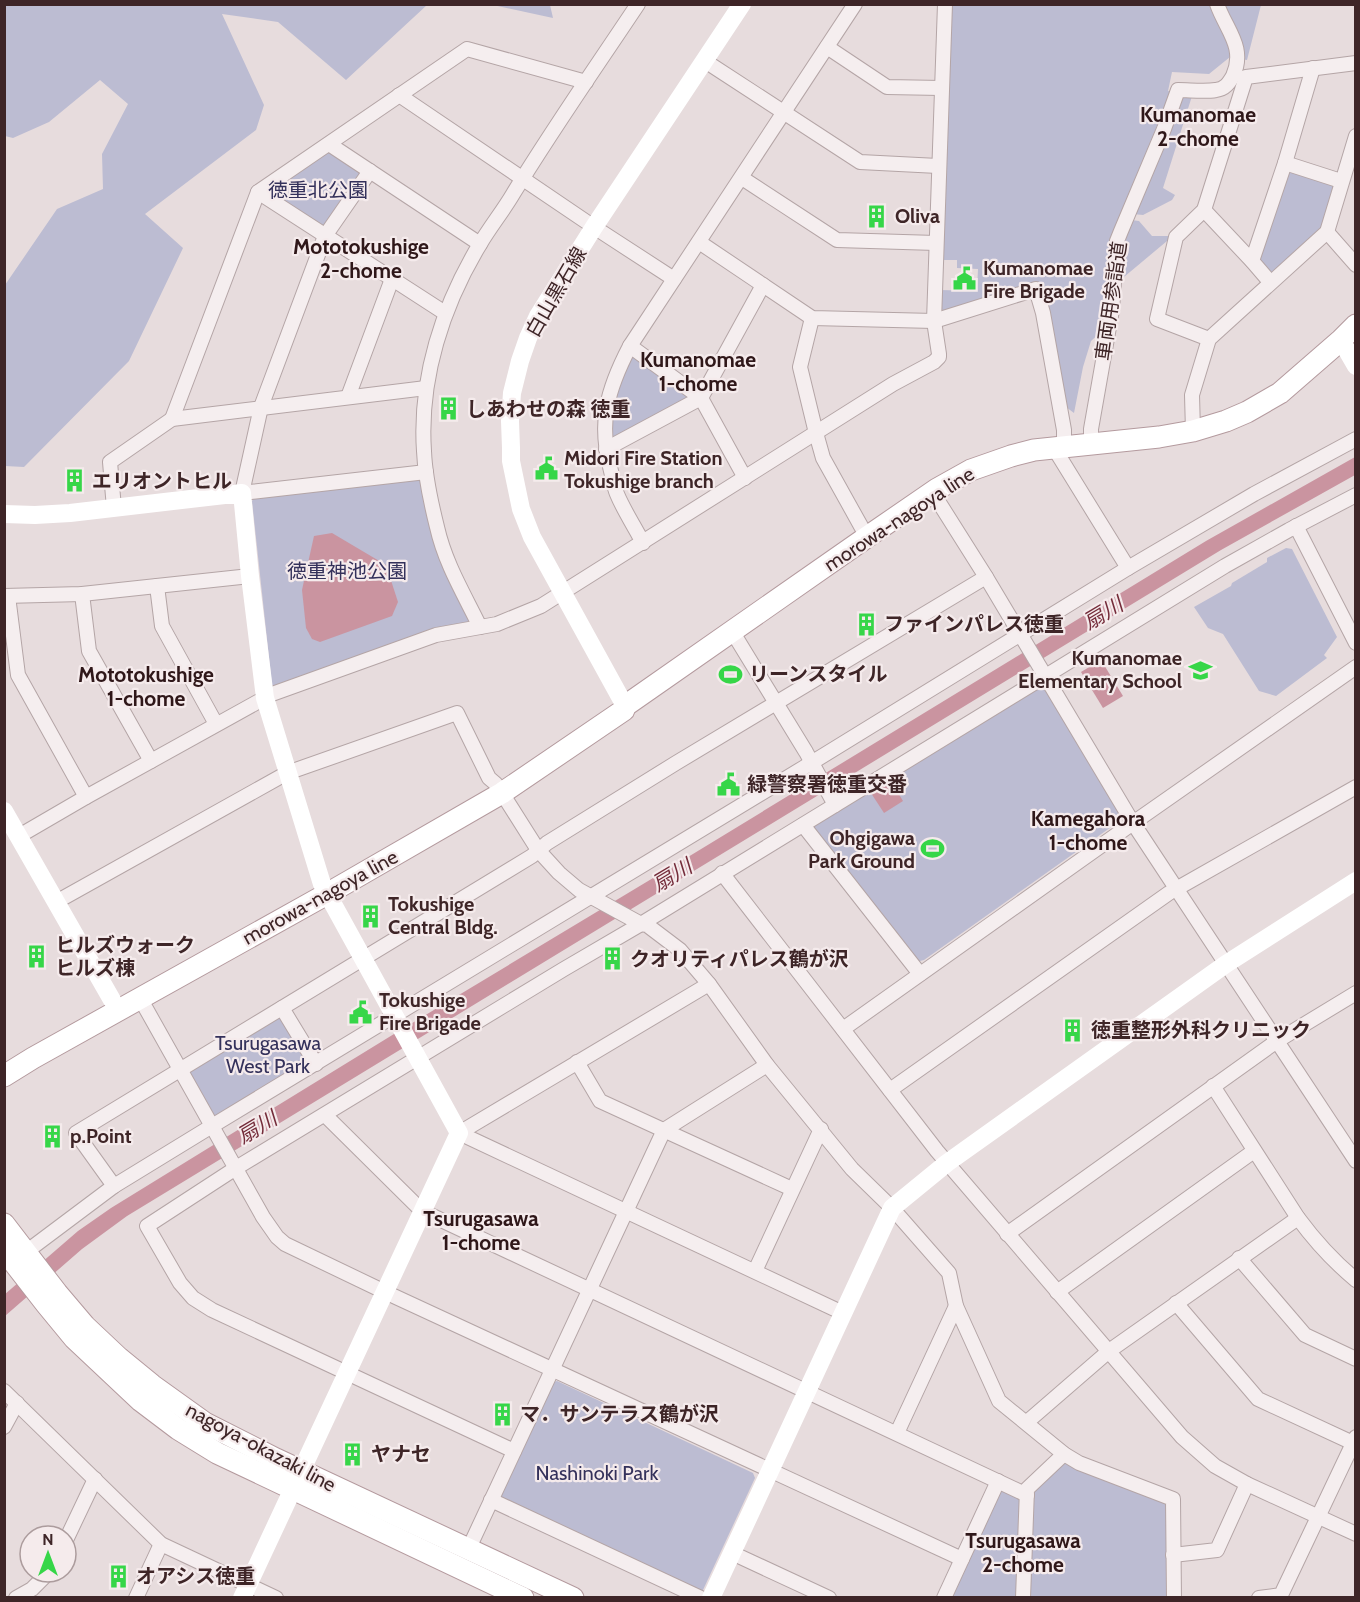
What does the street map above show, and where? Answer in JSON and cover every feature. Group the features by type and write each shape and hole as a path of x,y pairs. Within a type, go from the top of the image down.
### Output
{"main road":[{"name":"morowa-nagoya line","path":"4,1076 499,789 618,703 626,706 867,537 954,479 985,465 1034,450 1193,431 1226,421 1247,412 1291,385 1348,332"},
{"name":"morowa-nagoya line","path":"4,1064 176,963 325,889"},
{"name":"nagoya-okazaki line","path":"4,1224 16,1261 51,1298 152,1385 205,1423 296,1480 514,1596"},
{"name":"nagoya-okazaki line","path":"296,1480 469,1548 573,1598"}],"street":[{"path":"480,627 458,586 447,559 437,529 426,472 423,430 426,388 434,350 445,314 480,244 638,4"},
{"name":"白山黒石線","path":"626,706 532,537 521,509 511,461 512,393 520,361 538,316 741,4"},
{"path":"643,543 616,493 606,448 606,414 616,372 630,346 855,4"},
{"path":"19,836 216,724 278,692 436,635 496,624 541,606 893,384 937,360 939,350 934,321 945,4"},
{"name":"車両用参詣道","path":"1091,444 1112,310 1117,241 1178,90 1217,90 1226,86 1237,65 1236,45 1217,4"},
{"path":"827,47 887,87 941,88"},
{"path":"172,419 258,192 467,49 585,82"},
{"path":"705,60 860,162 938,166"},
{"path":"1209,339 1156,319 1176,237 1204,210 1246,77 1356,63"},
{"path":"1252,261 1285,163 1313,68"},
{"path":"399,95 674,279"},
{"path":"1193,431 1192,395 1209,339 1327,232 1356,136"},
{"path":"329,144 480,244"},
{"path":"1285,163 1341,181"},
{"path":"370,171 325,236 261,407 242,493 265,698 325,889 459,1133 843,1313"},
{"path":"742,178 837,240 936,243"},
{"path":"258,192 445,314"},
{"path":"1204,210 1270,282"},
{"path":"1327,232 1356,265"},
{"path":"699,242 812,318 934,321 1036,289 1043,313 1064,430 1059,448 1128,568"},
{"path":"348,397 392,279"},
{"path":"606,448 701,398 763,285"},
{"path":"812,318 800,367 816,433 823,458 867,537"},
{"path":"1348,332 1356,366"},
{"path":"630,346 701,398 745,478"},
{"path":"114,508 110,462 172,419 426,388"},
{"path":"16,1261 114,1186 316,1064 398,1022 591,896 814,769 1023,641 1128,568 1254,494 1356,439"},
{"path":"4,514 35,515 114,508 426,472"},
{"path":"933,493 1133,823 1356,1161"},
{"path":"514,1451 212,1311 193,1298 180,1283 147,1226 232,1163 325,1115 414,1053 564,969 803,825 832,799 1041,671 1296,526 1356,495"},
{"path":"1296,526 1356,643"},
{"path":"86,797 10,664 6,596 82,594 250,576"},
{"path":"114,1186 76,1133 532,856 676,763 986,577"},
{"path":"157,586 162,626 216,724"},
{"path":"82,594 89,651 151,761"},
{"path":"732,631 832,799"},
{"path":"843,1029 1356,667"},
{"path":"56,902 287,773 457,713 489,778 499,789 538,850 579,890 640,924 647,925 680,950 709,984 767,1065 852,1169 892,1208 949,1273 956,1306 999,1401 1064,1454 1079,1463 1173,1499 1174,1598"},
{"path":"890,1090 1176,889 1356,787"},
{"path":"4,811 112,1000"},
{"path":"803,825 920,974"},
{"path":"722,873 947,1163 1182,1437 1215,1466 1247,1484 1356,1534"},
{"path":"711,1598 892,1208 947,1163 1226,964 1356,881"},
{"path":"245,1591 459,1133 709,984"},
{"path":"1007,1234 1276,1041 1356,993"},
{"path":"140,998 263,1217 285,1244 962,1559"},
{"path":"282,1008 316,1064"},
{"path":"577,1062 600,1101 792,1189"},
{"path":"469,1548 664,1130 767,1065"},
{"path":"1213,1086 1298,1218 1325,1252 1356,1280"},
{"path":"325,1115 422,1211 1027,1495"},
{"path":"755,1271 820,1129"},
{"path":"1057,1292 1254,1151"},
{"path":"1027,1422 1109,1351 1298,1218"},
{"path":"1239,1258 1305,1335 1356,1359"},
{"path":"1176,1303 1258,1399 1354,1440 1280,1597 1258,1598"},
{"path":"897,1433 956,1306"},
{"path":"4,1391 161,1544 245,1591 276,1598"},
{"path":"4,1427 17,1403"},
{"path":"1023,1598 1027,1489 1064,1454"},
{"path":"74,1524 95,1479"},
{"path":"944,1598 999,1481"},
{"path":"1173,1555 1216,1550 1247,1484"},
{"path":"491,1500 701,1598"},
{"path":"136,1598 161,1544"},
{"path":"732,1552 829,1598"},
{"path":"16,1598 37,1584"}],"green space":[{"path":"4,5 427,5 346,80 278,22 222,14 264,105 256,130 145,214 183,248 129,361 24,467 5,466 5,285 57,209 103,189 102,154 128,104 100,80 49,122 13,138 5,136"},
{"path":"493,5 550,5 553,18"},
{"path":"951,5 1261,5 1247,60 1230,57 1209,74 1172,72 1168,91 1192,96 1163,188 1175,195 1172,200 1143,215 1133,214 1131,220 1139,221 1152,236 1173,236 1112,287 1102,331 1091,341 1083,367 1074,413 1066,407 1052,323 1039,282 945,313 939,308 940,290 977,291 978,269 957,268 957,260 941,260"},
{"name":"徳重北公園","path":"326,151 332,151 362,172 324,228 272,195 272,188"},
{"path":"1286,170 1335,185 1323,227 1274,272 1270,272 1260,258"},
{"path":"636,354 689,394 688,400 616,439 609,435 614,397 630,355"},
{"name":"徳重神池公園","path":"419,477 423,481 470,618 468,625 274,687 252,501 256,495"},
{"path":"1286,548 1292,549 1337,637 1324,655 1327,658 1276,696 1259,691 1223,634 1208,628 1194,607 1231,586 1232,583 1267,562 1267,558"},
{"path":"1037,686 1044,688 1122,813 1121,820 924,960 916,961 813,831 813,825"},
{"name":"Tsurugasawa West Park","path":"278,1016 283,1017 308,1058 307,1064 218,1117 213,1115 188,1074 190,1069"},
{"name":"Nashinoki Park","path":"557,1381 753,1473 755,1478 703,1590 698,1592 500,1500 499,1495 551,1383"},
{"path":"1061,1461 1067,1461 1164,1501 1167,1505 1167,1597 1027,1598 1031,1490"},
{"path":"1005,1489 1021,1497 1019,1597 950,1598 1000,1491"}],"water":[{"name":"扇川","path":"1355,457 1355,475 1221,550 127,1216 82,1249 5,1316 4,1295 78,1231 111,1208 1206,541"},
{"path":"332,533 386,565 398,602 392,616 320,642 312,639 306,628 302,590 314,536"},
{"path":"1101,660 1123,696 1103,708 1081,672"},
{"path":"889,778 903,801 884,813 869,790"}],"place":[{"name":"Oliva","path":"877,216"},
{"name":"Kumanomae Fire Brigade","path":"965,279"},
{"name":"しあわせの森 徳重","path":"448,409"},
{"name":"Midori Fire Station Tokushige branch","path":"546,469"},
{"name":"エリオントヒル","path":"74,481"},
{"name":"ファインパレス徳重","path":"866,624"},
{"name":"Kumanomae Elementary School","path":"1200,670"},
{"name":"リーンスタイル","path":"731,674"},
{"name":"緑警察署徳重交番","path":"729,784"},
{"name":"Ohgigawa Park Ground","path":"933,849"},
{"name":"Tokushige Central Bldg.","path":"370,916"},
{"name":"ヒルズウォーク ヒルズ棟","path":"37,956"},
{"name":"クオリティパレス鶴が沢","path":"612,959"},
{"name":"Tokushige Fire Brigade","path":"361,1012"},
{"name":"徳重整形外科クリニック","path":"1073,1030"},
{"name":"p.Point","path":"52,1136"},
{"name":"マ．サンテラス鶴が沢","path":"502,1414"},
{"name":"ヤナセ","path":"353,1454"},
{"name":"オアシス徳重","path":"118,1576"}],"district":[{"name":"Kumanomae 2-chome","path":"1198,126"},
{"name":"Mototokushige 2-chome","path":"361,258"},
{"name":"Kumanomae 1-chome","path":"698,371"},
{"name":"Mototokushige 1-chome","path":"146,686"},
{"name":"Kamegahora 1-chome","path":"1088,830"},
{"name":"Tsurugasawa 1-chome","path":"481,1230"},
{"name":"Tsurugasawa 2-chome","path":"1023,1552"}]}
